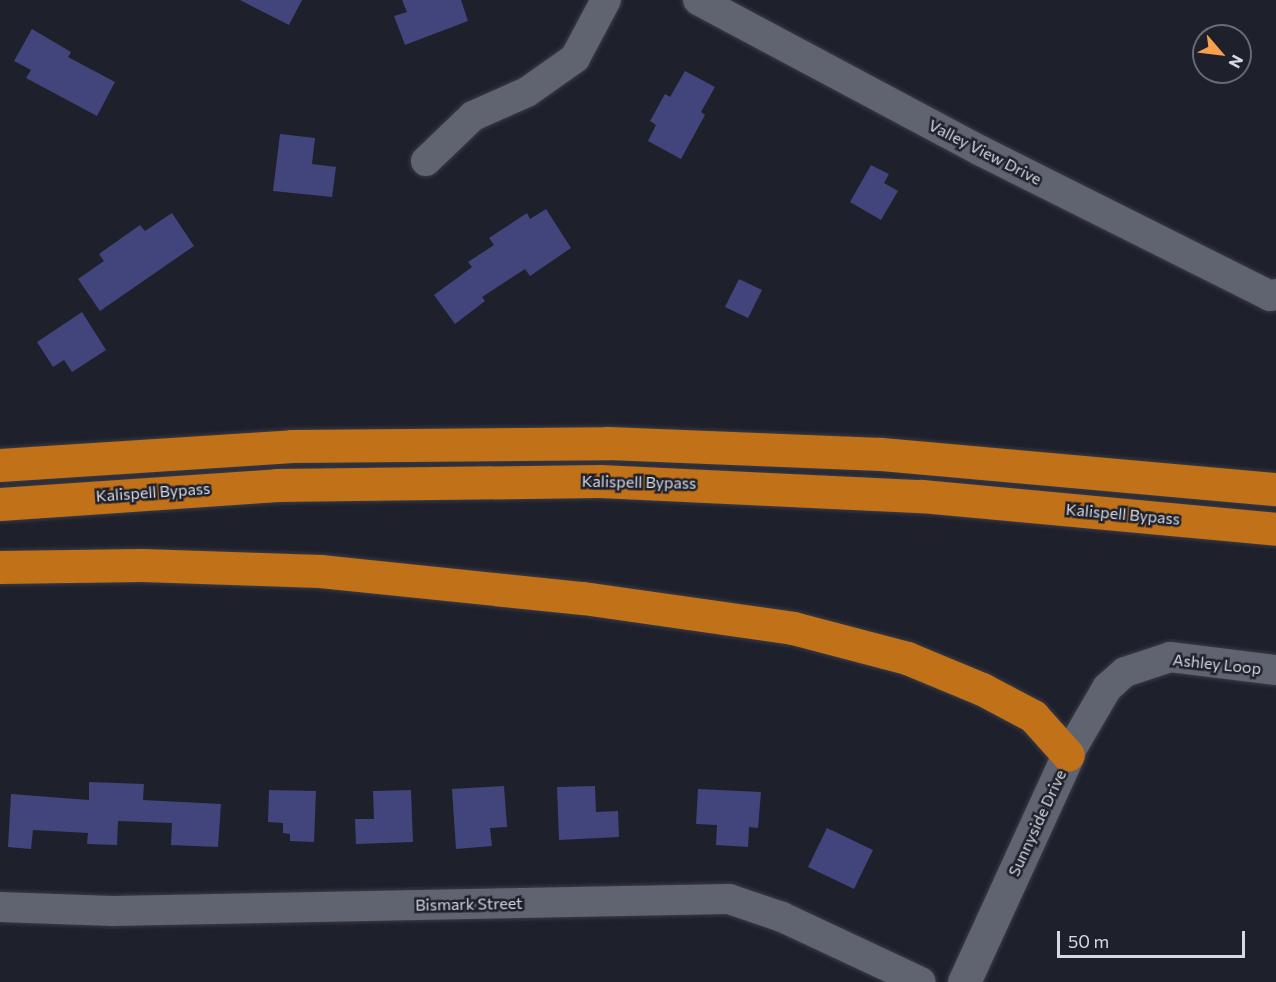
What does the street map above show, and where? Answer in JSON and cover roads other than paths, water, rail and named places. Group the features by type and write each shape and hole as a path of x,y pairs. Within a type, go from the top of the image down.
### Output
{"highway":[{"path":"0,465 292,446 608,443 881,454 1276,489"},
{"name":"Kalispell Bypass","path":"0,504 277,485 600,481 922,496 1276,529"},
{"path":"0,567 219,567 366,574 572,596 793,628 907,658 982,689 1033,716 1068,755"}],"street":[{"path":"426,161 473,116 528,92 575,58 606,0"},
{"name":"Valley View Drive","path":"698,0 979,150 1270,296 1276,294"},
{"name":"Ashley Loop","path":"1125,672 1170,657 1276,670"},
{"name":"Sunnyside Drive","path":"964,982 1068,755 1107,688 1125,672"},
{"name":"Bismark Street","path":"0,907 112,911 729,899 782,917 921,982"}]}
